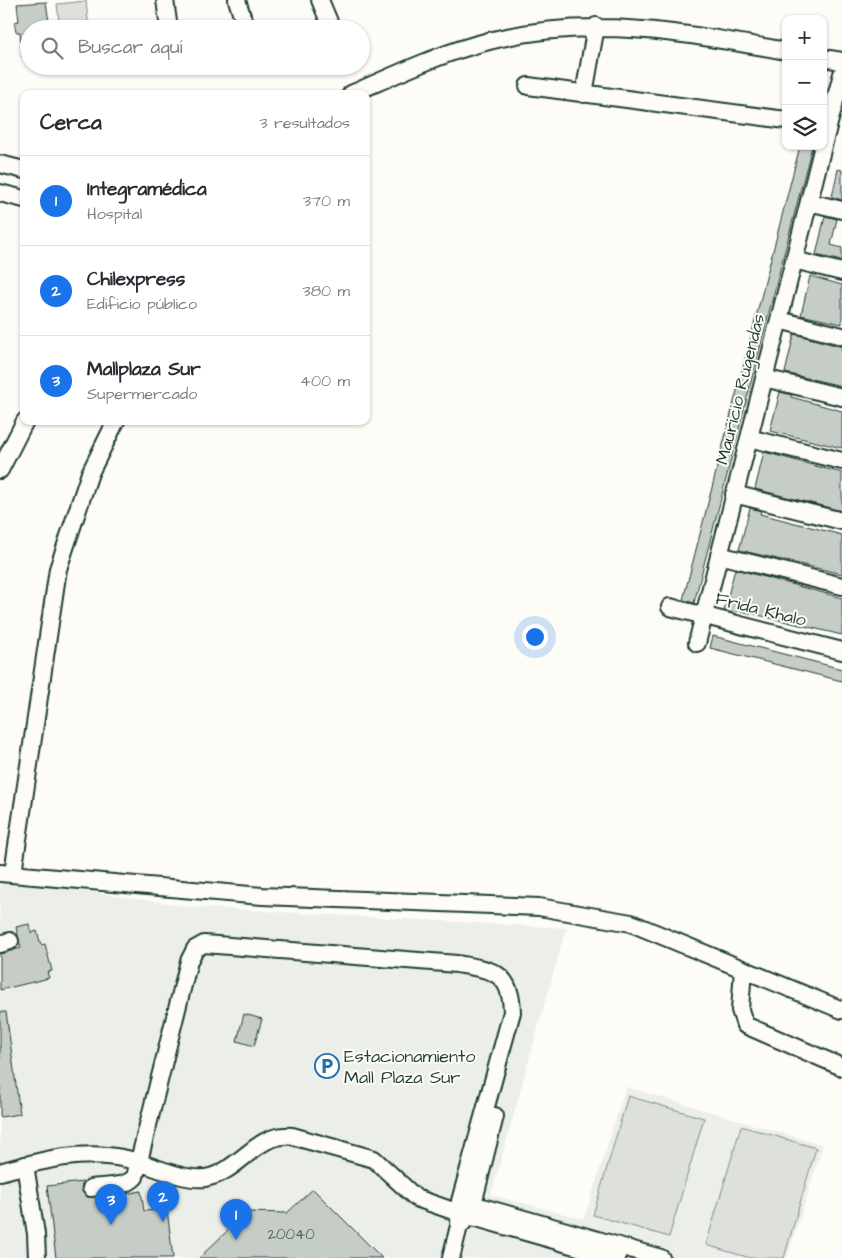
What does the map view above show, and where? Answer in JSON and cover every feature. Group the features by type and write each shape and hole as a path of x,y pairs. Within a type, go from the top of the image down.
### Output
{"street":[{"path":"165,0 168,20"},
{"path":"237,0 243,20"},
{"path":"320,0 328,20"},
{"path":"360,90 420,64 488,41 551,29 596,26 666,31 782,50"},
{"path":"584,94 596,26"},
{"path":"827,59 842,61"},
{"name":"Mauricio Rugendas","path":"831,126 842,74"},
{"path":"528,86 782,119"},
{"name":"Mauricio Rugendas","path":"697,643 822,150"},
{"path":"0,164 20,169"},
{"path":"0,193 20,198"},
{"path":"809,202 842,210"},
{"path":"794,260 842,272"},
{"path":"779,320 842,336"},
{"path":"764,378 842,397"},
{"path":"0,470 23,425"},
{"path":"114,425 90,473 58,569 7,873 262,896 539,908 631,923 842,1010"},
{"path":"749,438 842,461"},
{"path":"734,494 842,522"},
{"path":"719,555 842,586"},
{"name":"Frida Khalo","path":"670,607 842,651"},
{"path":"91,1188 130,1182 135,1177 134,1160 183,961 188,946 200,937 459,957 497,962 506,966 517,980 522,998 522,1012 451,1258"},
{"path":"743,969 740,1010 745,1025 842,1067"},
{"path":"0,1172 52,1157 84,1154 134,1160 192,1178 207,1178 225,1171 266,1140 285,1135 321,1143 374,1159 398,1181 464,1212 617,1258"},
{"path":"25,1165 37,1258"},
{"path":"464,1212 662,1258"}],"shaded area":[{"path":"86,1 88,20 59,20 57,4"},
{"path":"0,879 192,907 566,928 491,1195 584,1219 626,1087 823,1145 787,1258 0,1258"},
{"path":"628,1096 704,1118 669,1237 593,1215"},
{"path":"741,1126 816,1148 784,1258 750,1258 706,1245"}],"building":[{"path":"46,2 49,20 20,20 20,32 16,32 14,22 19,21 17,4"},
{"path":"799,150 811,150 694,603 683,600"},
{"path":"838,169 842,170 842,200 832,197"},
{"path":"825,216 837,219 831,245 842,248 842,261 816,255"},
{"path":"810,276 842,285 842,324 801,315"},
{"path":"794,334 842,347 842,386 785,373"},
{"path":"780,392 792,395 791,397 842,411 842,448 770,431"},
{"path":"764,452 842,473 842,511 755,489"},
{"path":"750,508 761,511 760,514 842,535 842,574 739,550"},
{"path":"735,569 842,598 842,635 737,610 736,614 724,611"},
{"path":"713,636 842,669 842,681 710,648"},
{"path":"29,924 31,933 37,931 41,945 45,944 52,971 47,972 49,978 0,990 0,954 21,948 16,927"},
{"path":"0,1012 6,1012 20,1114 0,1117"},
{"path":"244,1014 262,1019 254,1046 237,1041"},
{"path":"83,1182 81,1190 87,1197 116,1196 141,1191 144,1211 167,1209 173,1258 56,1258 47,1186"},
{"path":"313,1189 382,1258 199,1258 247,1212 287,1213"}],"place":[{"name":"Estacionamiento Mall Plaza Sur","path":"327,1066"},
{"name":"Chilexpress","path":"163,1222"},
{"name":"Mallplaza Sur","path":"111,1225"},
{"name":"Integramédica","path":"236,1240"}]}
